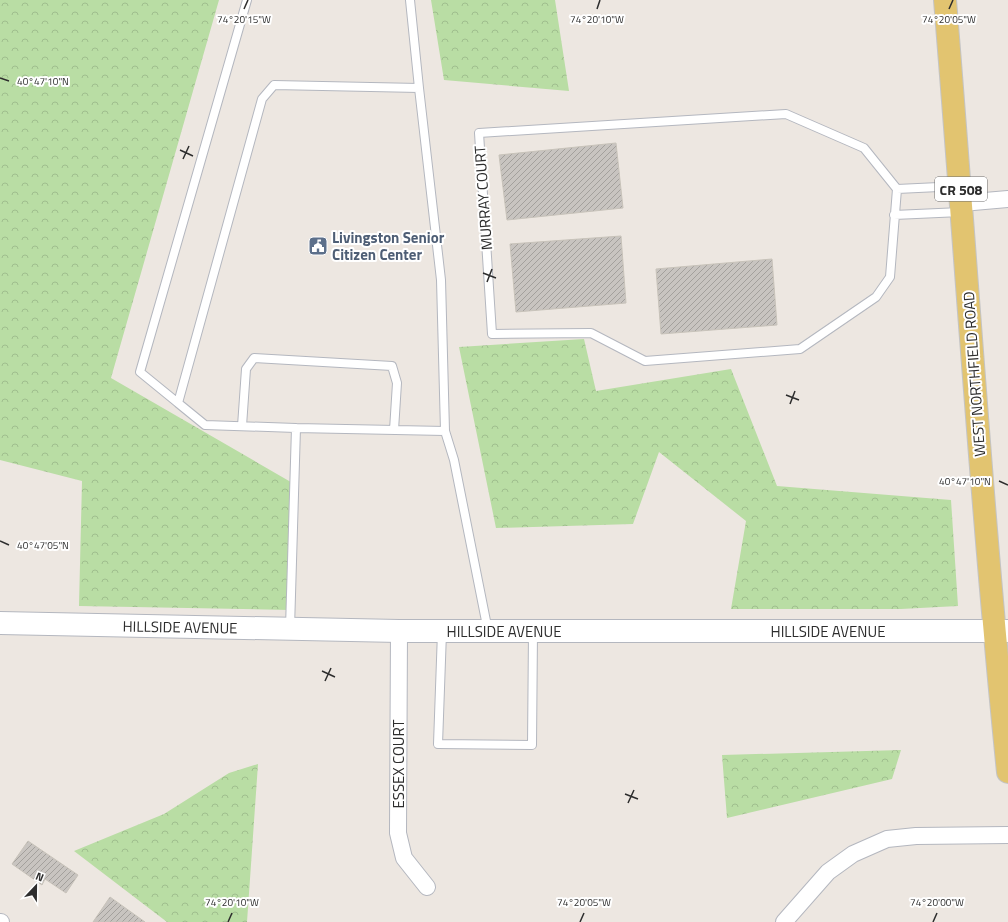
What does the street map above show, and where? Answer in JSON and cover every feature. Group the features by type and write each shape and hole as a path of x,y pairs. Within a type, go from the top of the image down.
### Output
{"main road":[{"name":"WEST NORTHFIELD ROAD","path":"945,0 961,200 1001,631 1008,772"}],"street":[{"path":"961,200 1008,199"},
{"name":"HILLSIDE AVENUE","path":"0,623 399,631 1001,631"},
{"name":"ESSEX COURT","path":"399,631 398,833 404,858 427,887"},
{"path":"784,922 828,872 853,854 887,840 916,836 1008,835"}],"lane":[{"path":"247,0 140,372 205,425 445,431"},
{"path":"410,0 441,280 445,431 454,460 488,631"},
{"path":"178,403 262,99 274,85 419,88"},
{"name":"MURRAY COURT","path":"894,215 890,277 876,297 800,349 645,361 591,333 492,334 479,133 786,114 864,148 897,189"},
{"path":"897,189 961,200 894,215 897,189"},
{"path":"242,426 246,369 254,358 392,366 397,383 394,430"},
{"path":"290,629 296,428"},
{"path":"442,631 438,744 532,745 533,631"}],"green space":[{"path":"0,0 219,0 111,378 296,485 289,610 79,606 82,481 0,460"},
{"path":"431,0 555,0 569,91 444,80"},
{"path":"584,339 596,391 731,369 777,486 951,500 958,606 901,609 731,609 746,521 659,452 633,524 496,528 459,347"},
{"path":"901,750 892,779 727,818 722,755"},
{"path":"258,764 247,922 167,922 74,851 164,814 229,773"}],"building":[{"path":"616,143 623,208 507,220 499,155"},
{"path":"621,236 626,303 516,312 510,244"},
{"path":"772,259 777,325 661,334 656,269"},
{"path":"28,841 78,875 66,893 45,879 42,885 12,864"},
{"path":"110,897 145,922 93,922"}],"place":[{"name":"Livingston Senior Citizen Center","path":"318,246"}]}
